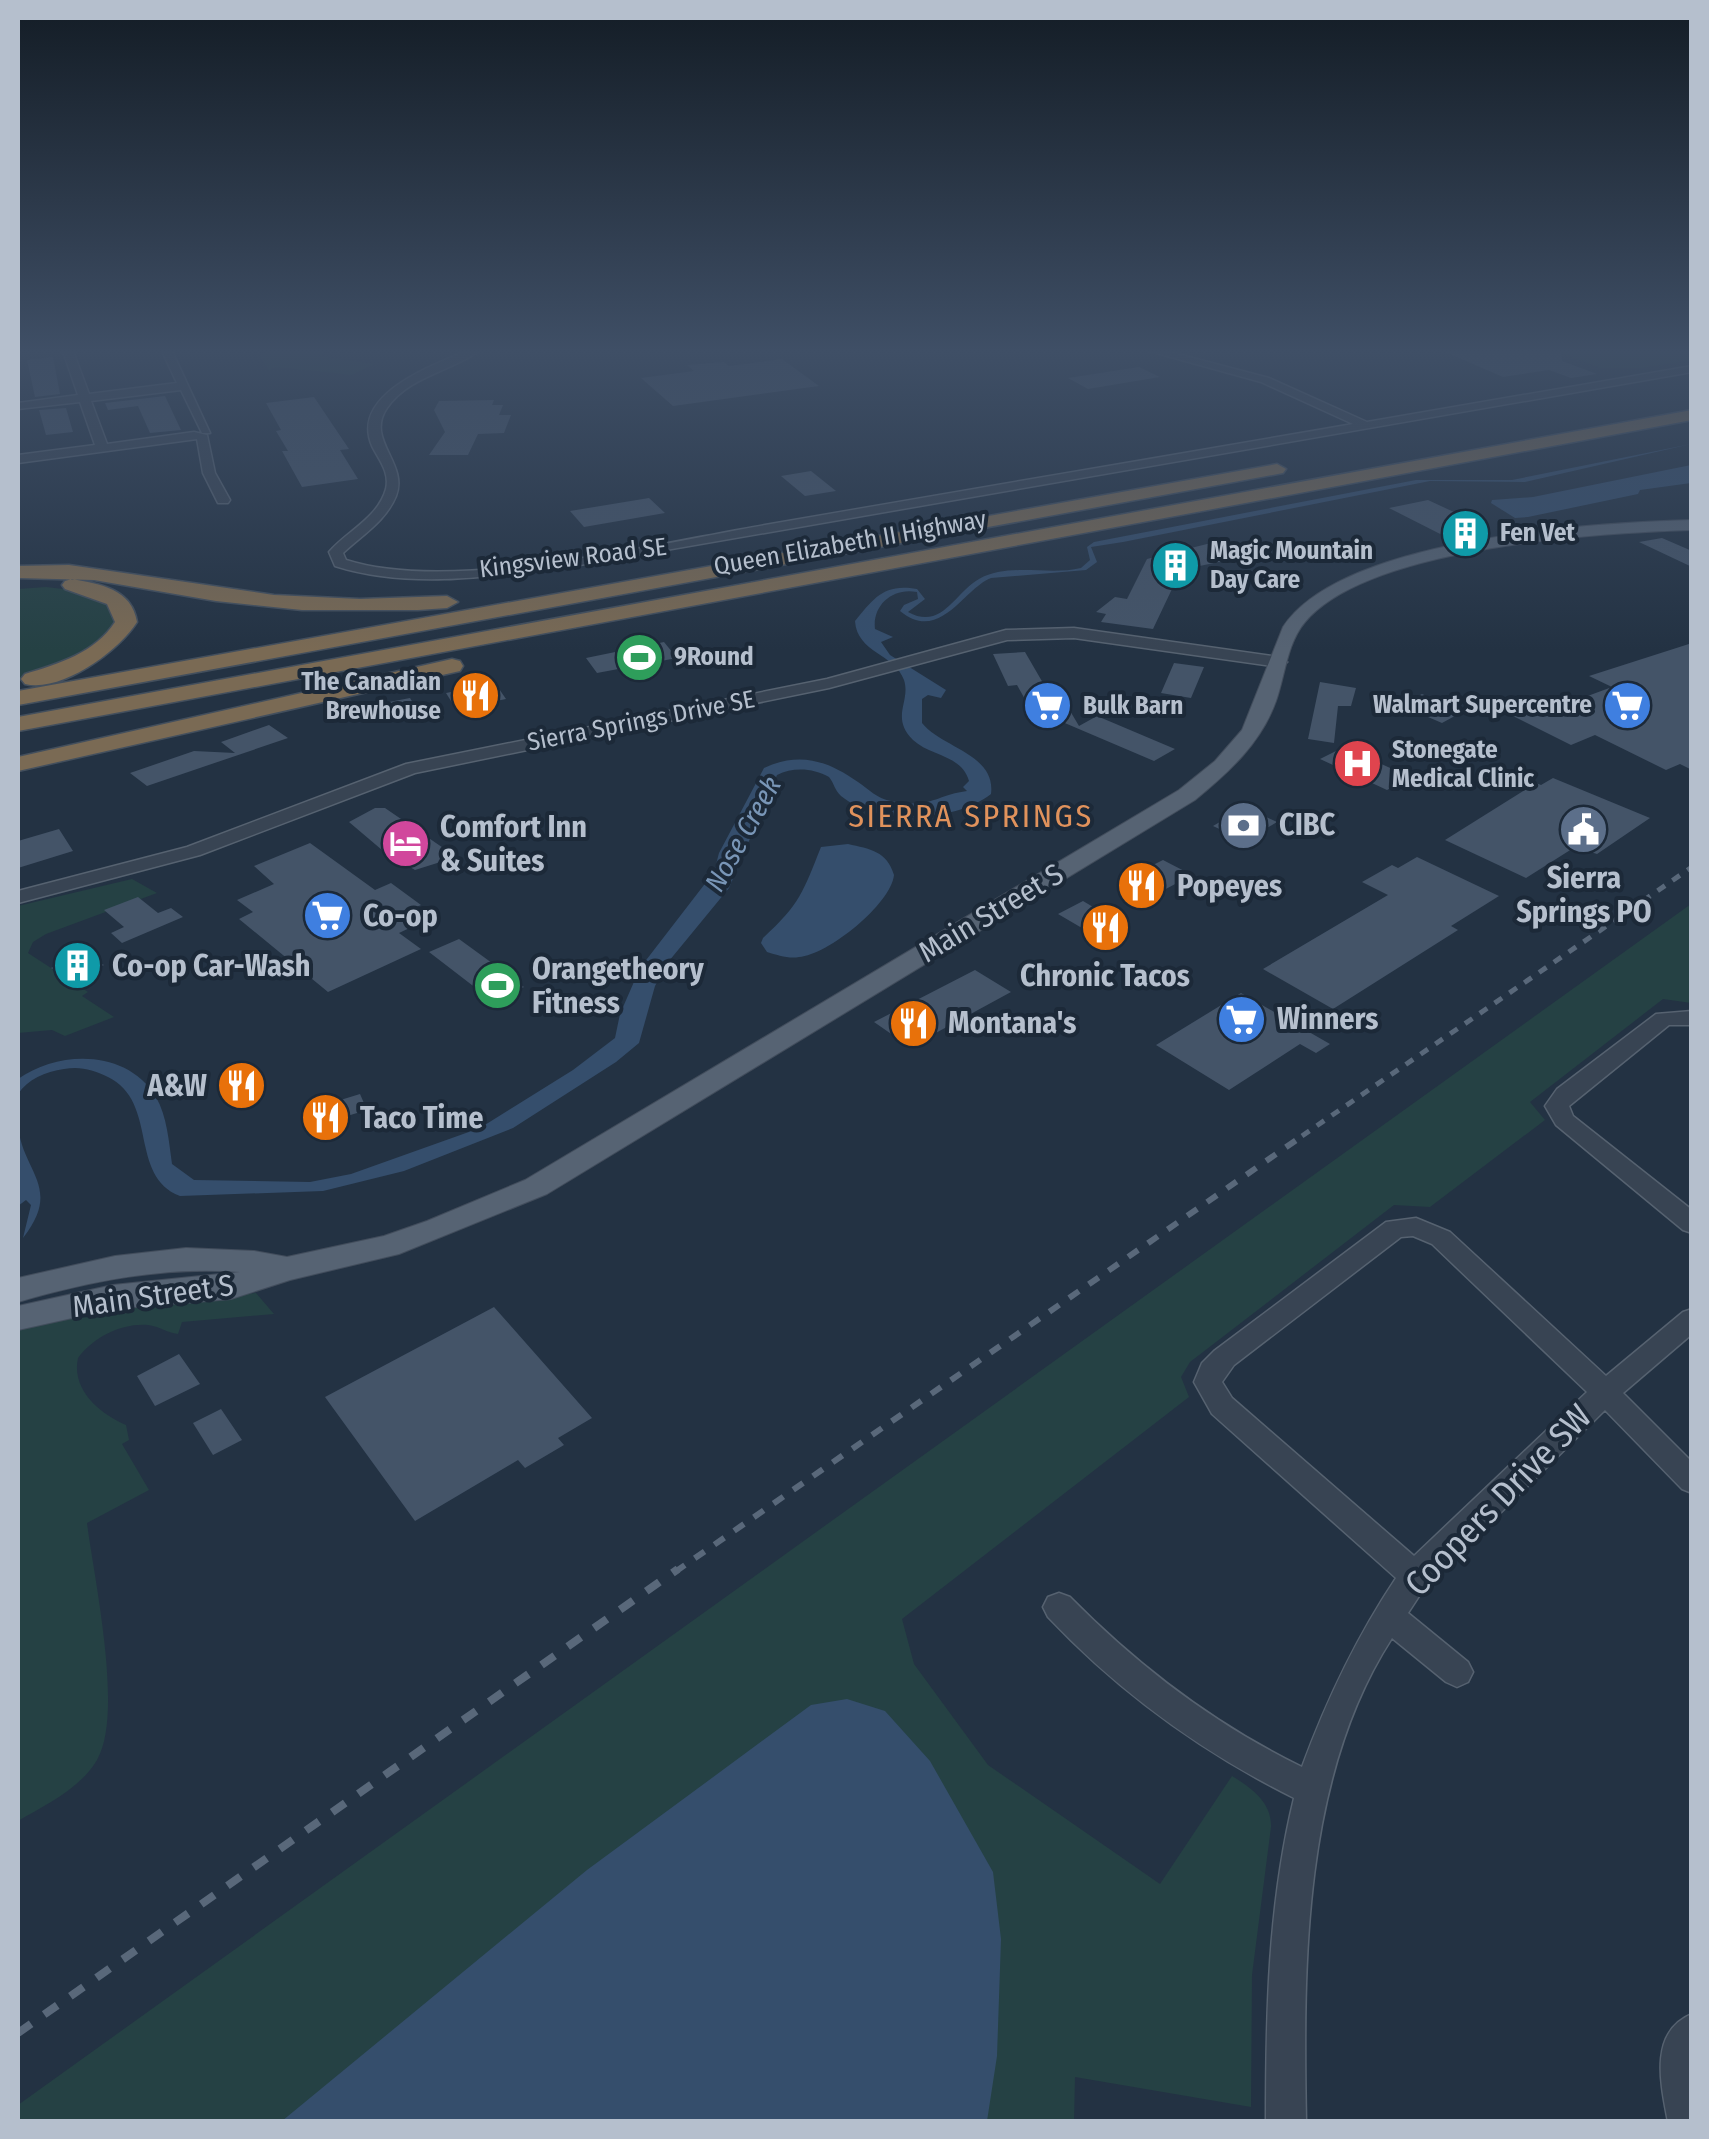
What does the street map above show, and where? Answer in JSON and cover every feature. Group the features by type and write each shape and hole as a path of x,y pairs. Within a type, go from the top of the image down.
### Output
{"highway":[{"name":"Queen Elizabeth II Highway","path":"18,724 1497,451"},
{"path":"18,764 630,628 1506,451"},
{"name":"Queen Elizabeth II Highway","path":"18,698 1303,464"},
{"path":"18,572 95,572 209,594 296,604 440,602 552,589 1128,496"},
{"path":"18,737 1128,520"},
{"path":"18,585 68,585 96,590 117,600 126,614 122,630 104,648 58,670 18,683"}],"main road":[{"name":"Main Street S","path":"20,1296 126,1295 232,1287 286,1269 388,1246 536,1187 1173,804 1222,767 1247,738 1264,707 1292,628 1307,608 1349,581 1566,532 1692,525"}],"street":[{"path":"18,459 75,451"},
{"path":"204,451 209,472 223,500"},
{"name":"Kingsview Road SE","path":"383,451 390,464 393,488 378,514 336,552 340,563 357,569 406,572 559,564 1215,451"},
{"name":"Sierra Springs Drive SE","path":"18,897 117,874 212,844 345,789 412,768 814,686 986,638 1052,633 1279,662"},
{"path":"1692,1018 1664,1020 1565,1094 1557,1106 1564,1120 1692,1224"},
{"path":"1415,1576 1222,1406 1208,1382 1212,1370 1394,1228 1428,1230 1442,1238 1692,1481"},
{"name":"Coopers Drive SW","path":"1286,2122 1286,1948 1311,1789 1344,1696 1415,1576 1604,1392 1692,1320"},
{"path":"1059,1607 1127,1676 1184,1720 1255,1763 1311,1789"},
{"path":"1388,1616 1457,1672"},
{"path":"1688,2122 1678,2066 1679,2050 1692,2034"}],"green space":[{"path":"18,589 71,590 113,604 119,620 100,647 18,679"},
{"path":"132,879 157,893 46,934 33,942 28,953 88,992 82,996 114,1017 65,1036 52,1030 18,1033 18,906"},
{"path":"1691,904 1691,1003 1663,999 1530,1102 1545,1120 1430,1207 1394,1205 1190,1362 1181,1377 1189,1397 902,1619 914,1664 988,1765 1160,1884 1232,1776 1264,1803 1271,1827 1252,1975 1251,2107 1075,2077 1074,2122 18,2122 18,2105"},
{"path":"256,1293 274,1314 182,1322 178,1334 148,1325 128,1326 100,1338 78,1358 83,1390 98,1407 126,1425 129,1440 122,1444 149,1490 87,1523 108,1680 105,1739 97,1760 72,1788 18,1821 18,1328 98,1309"}],"water":[{"name":"Nose Creek","path":"1661,451 1525,482 1430,481 1091,547 1097,562 1086,570 991,578 950,611 927,621 900,611 918,599 917,592 892,595 881,605 875,620 875,629 893,637 881,642 890,655 946,690 941,698 928,695 922,699 922,723 977,761 990,780 991,794 937,815 895,816 857,806 841,796 829,777 816,772 796,770 777,775 729,888 669,961 655,986 639,1043 513,1128 404,1171 323,1191 180,1196 164,1186 154,1172 133,1103 124,1088 108,1077 81,1068 57,1070 32,1080 18,1094 18,1079 53,1063 91,1059 128,1070 143,1081 160,1104 172,1164 194,1180 310,1182 351,1174 480,1128 573,1070 615,1038 620,1014 640,968 714,872 719,853 764,768 802,759 825,764 881,798 904,803 967,791 963,787 969,781 960,766 920,745 906,732 902,717 904,680 893,664 869,647 857,632 855,621 881,594 896,588 917,589 925,599 908,612 930,617 947,608 970,585 991,574 1081,568 1090,560 1087,547 1094,542 1416,480 1512,480"},
{"path":"1691,465 1691,483 1640,490 1638,494 1528,517 1515,518 1491,503 1492,500 1533,497"},
{"path":"848,844 877,852 891,867 894,875 882,900 841,938 811,954 791,957 767,952 761,943 763,938 799,897 821,847"},
{"path":"18,1123 20,1140 40,1191 35,1220 23,1238 31,1205 26,1200 18,1206"},
{"path":"847,1699 885,1711 930,1761 993,1872 1001,1939 997,2056 987,2121 282,2121 587,1870 811,1705"}],"building":[{"path":"282,451 341,451 358,479 302,487"},
{"path":"432,451 470,451 468,455 429,455"},
{"path":"811,471 836,491 805,496 781,476"},
{"path":"649,498 665,513 584,527 570,511"},
{"path":"1428,500 1489,532 1452,540 1389,508"},
{"path":"1662,538 1692,551 1692,567 1639,542"},
{"path":"1211,543 1237,558 1181,570 1153,629 1101,622 1106,614 1096,612 1115,597 1127,599 1147,559"},
{"path":"664,642 677,658 597,673 586,658"},
{"name":"Walmart Supercentre","path":"1692,643 1692,770 1680,764 1666,770 1595,735 1571,745 1509,714 1542,702 1555,708 1612,687 1589,676"},
{"path":"1025,652 1043,683 1053,682 1079,726 1097,716 1175,749 1154,761 1053,718 1036,719 1017,685 1008,686 993,654"},
{"path":"1174,663 1204,667 1191,698 1161,693"},
{"path":"1320,682 1356,688 1351,706 1338,706 1334,743 1308,739"},
{"name":"The Canadian Brewhouse","path":"495,683 506,699 456,709 446,693"},
{"path":"1422,694 1464,711 1442,723 1400,705"},
{"path":"410,698 419,713 371,723 363,707"},
{"path":"269,725 288,738 147,786 130,773 194,751 235,753 221,742"},
{"path":"1344,747 1410,777 1387,790 1320,759"},
{"path":"1553,778 1650,818 1597,854 1575,847 1526,878 1445,840 1536,783 1541,785"},
{"name":"CIBC","path":"1245,807 1277,822 1245,841 1213,826"},
{"name":"Comfort Inn & Suites","path":"375,808 385,808 452,854 446,857 450,859 415,870 382,850 349,822"},
{"path":"59,829 73,851 18,868 18,841"},
{"name":"Co-op","path":"310,843 375,890 391,883 421,905 405,912 420,923 399,933 421,949 328,992 239,919 253,912 237,900 274,884 254,866"},
{"path":"1417,857 1499,896 1451,926 1458,930 1333,1009 1263,969 1388,895 1362,882 1392,865 1398,868"},
{"path":"1163,860 1192,875 1149,898 1127,886 1127,878"},
{"path":"138,897 158,913 171,908 183,917 122,943 111,933 124,927 104,910"},
{"path":"1083,901 1124,925 1099,938 1058,914"},
{"path":"459,939 524,987 494,1002 429,952"},
{"name":"Co-op Car-Wash","path":"82,952 104,965 73,981 51,968"},
{"path":"975,970 1011,992 910,1047 874,1022"},
{"name":"Winners","path":"1241,993 1330,1044 1316,1053 1300,1044 1229,1090 1156,1045"},
{"name":"A&W","path":"241,1072 263,1091 242,1101 221,1081"},
{"name":"Taco Time","path":"360,1094 367,1110 314,1126 308,1110"},
{"path":"494,1307 592,1418 558,1438 564,1445 525,1468 518,1460 415,1521 325,1397"},
{"path":"179,1354 200,1384 155,1406 137,1376"},
{"path":"221,1409 242,1440 213,1455 193,1423"}],"railway":[{"path":"1302,1136 1692,867"},
{"path":"675,1572 1305,1134"},
{"path":"18,2033 678,1569"}],"place":[{"name":"Fen Vet","path":"1465,533"},
{"name":"Magic Mountain Day Care","path":"1175,565"},
{"name":"9Round","path":"639,657"},
{"name":"The Canadian Brewhouse","path":"476,696"},
{"name":"Walmart Supercentre","path":"1627,705"},
{"name":"Bulk Barn","path":"1048,706"},
{"name":"Stonegate Medical Clinic","path":"1357,764"},
{"name":"CIBC","path":"1244,825"},
{"name":"Sierra Springs PO","path":"1584,829"},
{"name":"Comfort Inn & Suites","path":"405,844"},
{"name":"Popeyes","path":"1142,886"},
{"name":"Co-op","path":"328,916"},
{"name":"Chronic Tacos","path":"1105,927"},
{"name":"Co-op Car-Wash","path":"77,966"},
{"name":"Orangetheory Fitness","path":"497,986"},
{"name":"Winners","path":"1242,1019"},
{"name":"Montana's","path":"913,1023"},
{"name":"A&W","path":"242,1086"},
{"name":"Taco Time","path":"325,1118"}],"district":[{"name":"SIERRA SPRINGS","path":"971,816"}]}
